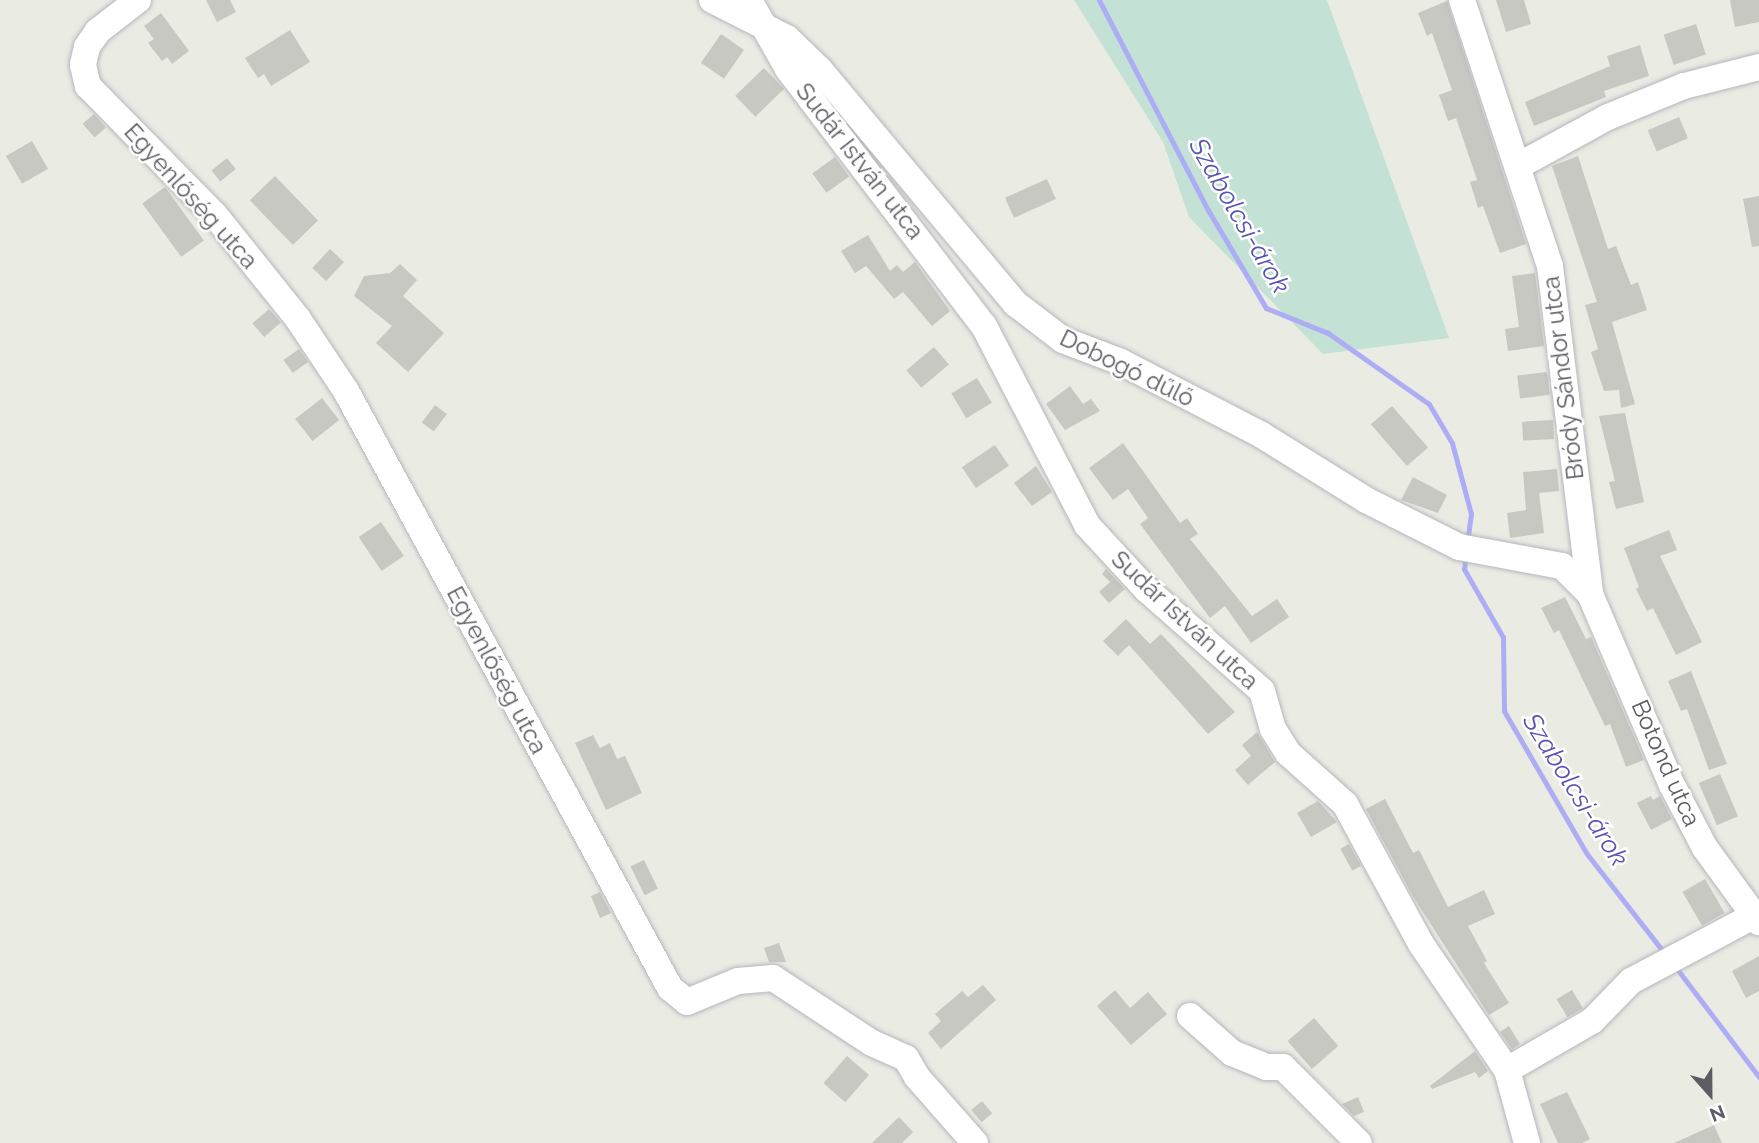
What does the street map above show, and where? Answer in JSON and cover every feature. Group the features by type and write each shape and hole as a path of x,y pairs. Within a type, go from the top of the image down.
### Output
{"street":[{"name":"Egyenlőség utca","path":"138,0 98,31 83,65 88,86 214,214 298,319 346,391 670,988 687,1002 738,981 773,978 872,1043 906,1058 917,1077 975,1143"},
{"name":"Dobogó dűlő","path":"712,0 787,38 820,70 1016,304 1063,340 1121,362 1248,428 1366,500 1466,549 1562,566 1590,594"},
{"name":"Sudár István utca","path":"749,0 767,27 788,69 984,326 1087,525 1146,589 1262,691 1273,729 1288,753 1345,804 1421,944 1507,1070 1527,1143"},
{"name":"Bródy Sándor utca","path":"1462,0 1550,266 1590,594"},
{"path":"1518,166 1608,117 1684,86 1759,67"},
{"name":"Botond utca","path":"1590,594 1672,785 1705,848 1756,916"},
{"path":"1507,1070 1592,1021 1631,981 1756,916"},
{"path":"1190,1016 1231,1053 1265,1067 1283,1067 1359,1143"}],"green space":[{"path":"1074,0 1327,0 1449,338 1323,354 1189,217 1163,142"}],"building":[{"path":"206,0 230,0 236,12 217,22"},
{"path":"1496,0 1524,0 1531,24 1506,32"},
{"path":"1730,0 1759,0 1759,22 1735,27"},
{"path":"1447,1 1526,244 1500,253 1483,206 1478,208 1470,182 1477,180 1456,118 1448,121 1439,95 1452,90 1432,33 1427,36 1418,13"},
{"path":"161,13 189,51 172,64 167,57 162,61 148,43 154,39 144,26"},
{"path":"1696,24 1706,54 1674,65 1664,35"},
{"path":"290,30 310,62 271,86 264,74 258,78 245,58"},
{"path":"721,34 744,50 724,79 701,63"},
{"path":"1640,45 1649,76 1604,91 1606,97 1534,126 1525,102 1610,66 1607,56"},
{"path":"764,68 784,89 755,117 735,96"},
{"path":"94,114 106,128 94,137 83,124"},
{"path":"1679,117 1688,138 1657,151 1648,130"},
{"path":"32,141 48,169 22,184 6,156"},
{"path":"1578,156 1608,249 1616,246 1631,285 1638,282 1647,310 1612,322 1635,404 1621,408 1619,390 1604,391 1591,352 1598,349 1585,305 1597,302 1552,166"},
{"path":"835,157 849,176 826,193 812,173"},
{"path":"227,158 236,169 220,181 211,171"},
{"path":"275,176 318,221 293,245 250,200"},
{"path":"1047,179 1056,199 1014,218 1005,198"},
{"path":"165,187 204,240 181,257 142,203"},
{"path":"1759,196 1759,246 1752,247 1743,199"},
{"path":"868,235 890,271 897,265 903,272 915,262 950,311 932,326 903,292 894,299 866,266 855,273 841,251"},
{"path":"330,249 344,262 326,281 312,268"},
{"path":"400,264 417,280 403,296 444,333 408,372 376,343 392,326 354,296 364,276 390,273"},
{"path":"1535,273 1544,346 1508,351 1505,329 1519,327 1512,276"},
{"path":"269,309 281,323 264,337 252,323"},
{"path":"934,347 949,365 921,388 906,370"},
{"path":"299,349 308,362 293,373 283,360"},
{"path":"1547,372 1550,395 1520,398 1517,376"},
{"path":"977,378 992,403 966,418 951,393"},
{"path":"1070,386 1083,404 1091,399 1100,411 1065,430 1046,404"},
{"path":"322,398 339,420 312,441 295,419"},
{"path":"435,405 447,414 434,432 422,423"},
{"path":"1392,406 1428,448 1407,466 1371,424"},
{"path":"1625,413 1644,502 1616,509 1609,482 1615,481 1599,416"},
{"path":"1553,420 1554,439 1523,441 1522,422"},
{"path":"1123,443 1180,523 1187,518 1198,534 1190,539 1252,616 1277,599 1289,617 1251,643 1225,606 1210,618 1140,524 1148,518 1128,489 1113,500 1089,468"},
{"path":"995,445 1009,466 976,488 962,467"},
{"path":"1036,466 1052,492 1032,506 1014,483"},
{"path":"1557,469 1559,491 1539,493 1544,533 1510,538 1507,513 1526,510 1523,472"},
{"path":"1413,477 1447,495 1438,513 1401,500"},
{"path":"381,522 404,556 382,571 359,537"},
{"path":"1669,530 1677,550 1660,556 1702,642 1676,655 1653,608 1647,611 1636,589 1639,587 1624,548"},
{"path":"1106,569 1125,589 1109,603 1099,592 1110,582 1102,574"},
{"path":"1565,597 1586,639 1591,637 1644,760 1626,767 1610,724 1605,726 1559,630 1554,633 1541,608"},
{"path":"1126,619 1150,644 1161,634 1235,712 1208,734 1129,645 1118,656 1103,641"},
{"path":"1691,671 1727,764 1709,770 1687,709 1681,711 1668,681"},
{"path":"1257,732 1275,762 1248,785 1235,770 1251,756 1242,745"},
{"path":"593,735 600,748 610,743 617,759 625,756 642,793 606,810 575,743"},
{"path":"1720,774 1738,816 1717,825 1699,783"},
{"path":"1651,796 1653,800 1660,796 1672,819 1651,830 1637,803"},
{"path":"1385,799 1413,853 1419,850 1448,907 1484,890 1495,914 1468,926 1487,961 1484,963 1509,1003 1489,1015 1414,898 1366,809"},
{"path":"1318,801 1337,822 1311,837 1297,813"},
{"path":"1349,844 1361,866 1352,871 1340,849"},
{"path":"644,860 658,889 645,895 631,867"},
{"path":"1705,879 1724,913 1702,926 1682,892"},
{"path":"600,892 611,913 600,918 591,896"},
{"path":"779,943 786,962 769,962 764,948"},
{"path":"1759,956 1759,991 1746,998 1732,971"},
{"path":"983,985 996,1000 941,1049 928,1033 941,1021 935,1014 962,991 968,997"},
{"path":"1115,990 1130,1008 1148,992 1167,1014 1131,1045 1097,1006"},
{"path":"1572,990 1583,1008 1567,1017 1557,999"},
{"path":"1314,1018 1338,1046 1312,1069 1288,1041"},
{"path":"1509,1026 1520,1044 1512,1049 1500,1032"},
{"path":"1475,1051 1488,1071 1479,1078 1475,1072 1432,1089 1430,1086"},
{"path":"847,1056 869,1075 845,1102 823,1083"},
{"path":"1567,1092 1590,1139 1582,1143 1558,1143 1540,1104"},
{"path":"1358,1097 1364,1112 1354,1116 1342,1104"},
{"path":"982,1101 992,1113 982,1122 971,1110"},
{"path":"899,1117 913,1132 902,1143 872,1143"},
{"path":"1714,1125 1722,1143 1674,1143"}],"waterway":[{"name":"Szabolcsi-árok","path":"1099,0 1208,210 1266,308 1328,333 1429,404 1452,443 1471,514 1467,542"},
{"name":"Szabolcsi-árok","path":"1466,555 1464,569 1503,637 1504,711 1587,854 1666,955"},
{"name":"Szabolcsi-árok","path":"1674,965 1759,1077"}]}
